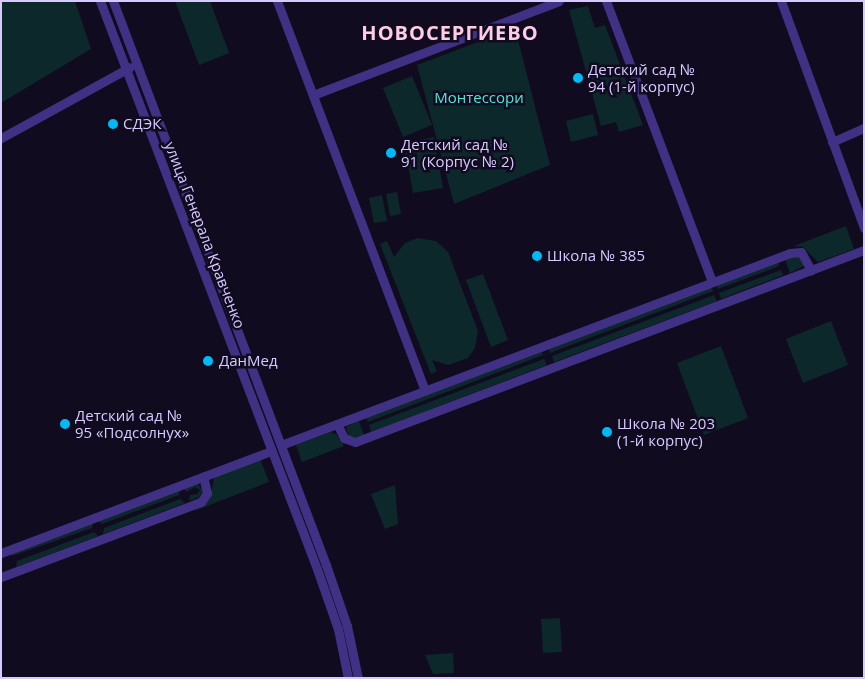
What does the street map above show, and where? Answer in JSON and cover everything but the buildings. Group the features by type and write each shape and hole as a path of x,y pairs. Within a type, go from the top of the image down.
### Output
{"street":[{"name":"улица Генерала Кравченко","path":"100,1 331,610 348,678"},
{"name":"улица Генерала Кравченко","path":"113,1 341,607 358,678"},
{"path":"277,1 425,391"},
{"path":"313,95 559,1"},
{"path":"606,1 712,282"},
{"path":"781,1 863,226"},
{"path":"1,138 137,64"},
{"path":"832,142 864,128"},
{"path":"337,424 344,438 355,442 864,250"},
{"path":"281,445 795,251 804,255 811,270"},
{"path":"1,553 271,451"},
{"path":"1,577 201,502 207,493 203,476"}],"green space":[{"path":"1,1 75,1 91,49 1,103"},
{"path":"175,1 210,1 229,53 199,65"},
{"path":"588,6 595,28 605,25 643,125 619,132 616,122 601,126 569,10"},
{"name":"Монтессори","path":"515,28 550,165 454,204 417,65"},
{"path":"412,76 432,125 403,137 383,88"},
{"path":"593,114 598,135 571,142 566,121"},
{"path":"434,137 443,188 413,193 404,143"},
{"path":"397,192 401,214 390,216 386,194"},
{"path":"382,195 387,221 374,223 369,198"},
{"path":"846,226 854,249 818,262 803,247 794,246"},
{"path":"418,238 436,241 448,252 478,331 475,348 468,358 448,365 432,360 437,371 431,374 380,244 387,241 394,257 405,243"},
{"path":"799,255 804,266 790,273 785,259"},
{"path":"778,262 779,266 718,289 716,285"},
{"path":"781,270 783,275 721,299 719,293"},
{"path":"483,274 508,340 491,347 466,280"},
{"path":"712,287 713,291 550,353 549,349"},
{"path":"714,295 717,301 554,362 552,356"},
{"path":"831,321 848,365 803,383 786,339"},
{"path":"721,346 748,418 704,435 677,363"},
{"path":"542,352 543,355 368,422 366,418"},
{"path":"544,359 547,365 371,432 369,425"},
{"path":"359,421 364,435 350,439 346,427"},
{"path":"331,432 337,435 344,446 302,462 296,445"},
{"path":"260,459 269,482 194,511 211,496 214,477"},
{"path":"198,484 203,491 199,497 189,501 190,495 197,494 200,490 195,487 186,492 184,488"},
{"path":"395,485 398,524 385,529 371,494"},
{"path":"180,490 179,495 102,524 98,521"},
{"path":"180,499 185,503 103,534 104,528"},
{"path":"93,523 92,528 12,556 11,554"},
{"path":"94,532 98,536 16,567 17,561"},
{"path":"560,618 562,652 543,653 541,619"},
{"path":"453,653 454,673 433,674 425,655"}],"place":[{"name":"Детский сад № 94 (1-й корпус)","path":"578,78"},
{"name":"СДЭК","path":"113,124"},
{"name":"Детский сад № 91 (Корпус № 2)","path":"391,153"},
{"name":"Школа № 385","path":"537,256"},
{"name":"ДанМед","path":"208,361"},
{"name":"Детский сад № 95 «Подсолнух»","path":"65,424"},
{"name":"Школа № 203 (1-й корпус)","path":"607,432"}],"district":[{"name":"НОВОСЕРГИЕВО","path":"450,32"}]}
